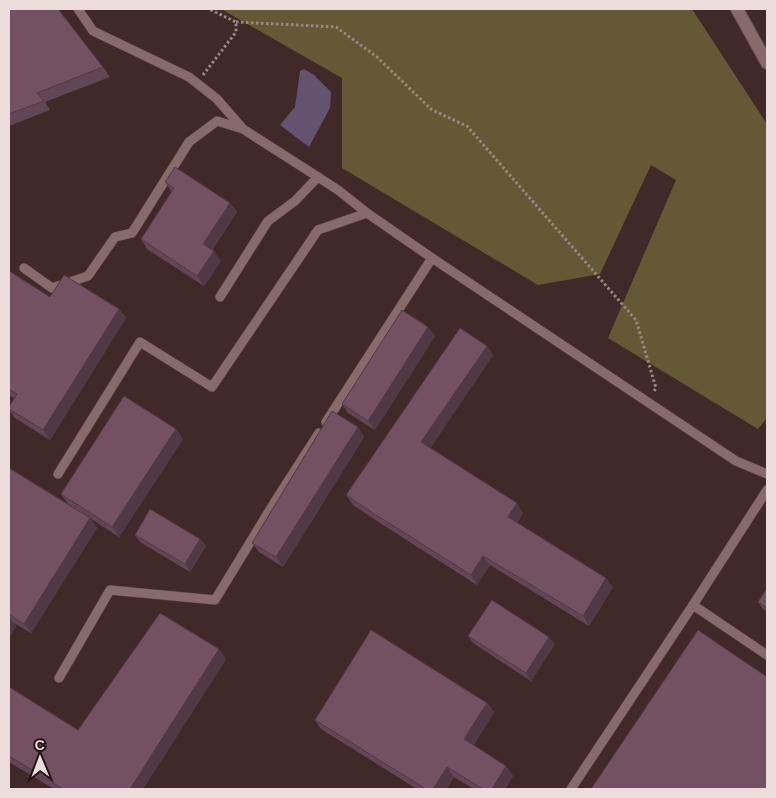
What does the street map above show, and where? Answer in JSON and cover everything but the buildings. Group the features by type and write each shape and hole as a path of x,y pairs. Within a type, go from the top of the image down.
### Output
{"street":[{"path":"737,9 767,63"}],"lane":[{"path":"78,9 93,31 189,77 217,99 243,129"},
{"path":"24,268 52,288 88,276 116,237 132,233 189,142 217,121 243,129 318,177 432,258 736,461 767,474"},
{"path":"220,297 268,221 295,201 318,177"},
{"path":"58,474 140,342 212,387 318,230 367,213"},
{"path":"59,678 110,590 215,600 274,503 432,258"},
{"path":"571,789 767,490"},
{"path":"693,605 767,655"}],"path":[{"path":"209,9 236,22 336,27 377,57 432,110 467,126 636,320 656,388 647,402"},
{"path":"197,84 236,32 236,22"}],"shaded area":[{"path":"221,9 692,9 767,124 767,418 758,429 608,338 676,180 651,165 600,274 538,285 342,168 342,78"},
{"path":"304,69 314,75 331,92 330,108 309,147 280,125 295,107 300,71"}]}
